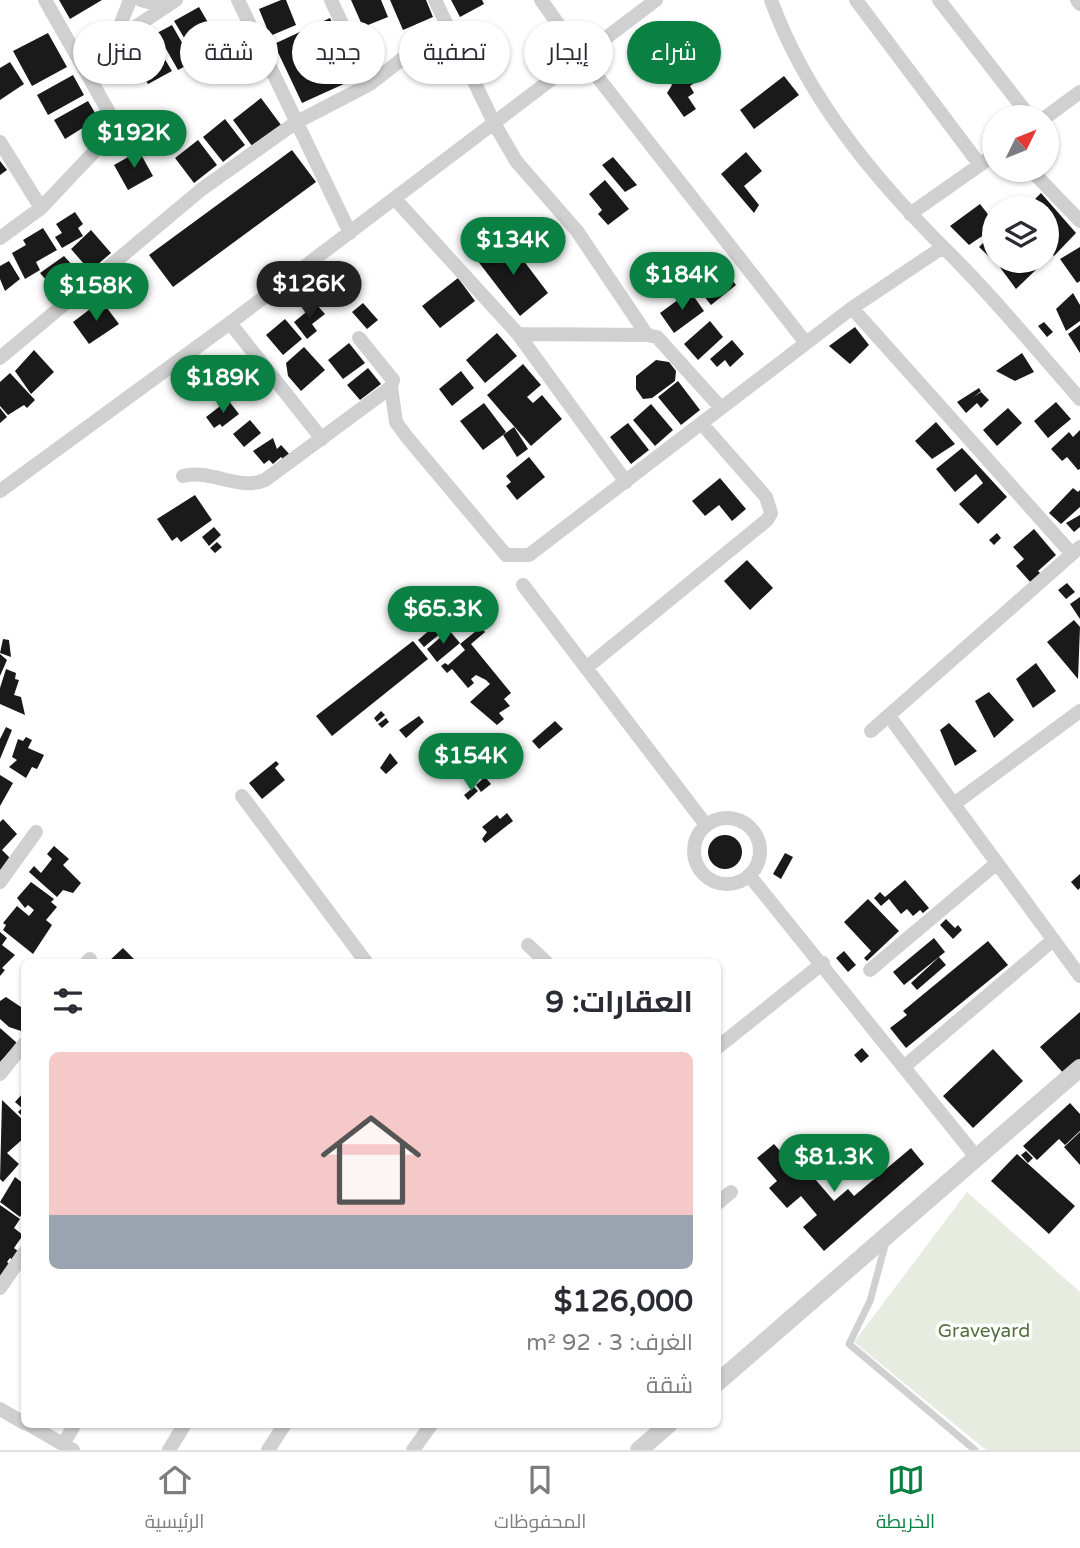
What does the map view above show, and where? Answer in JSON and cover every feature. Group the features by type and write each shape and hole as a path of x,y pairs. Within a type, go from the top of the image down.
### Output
{"street":[{"path":"45,0 73,49"},
{"path":"122,21 130,0"},
{"path":"141,0 171,4"},
{"path":"238,0 350,233"},
{"path":"331,0 341,21"},
{"path":"435,0 444,21"},
{"path":"541,0 556,21"},
{"path":"613,32 656,0"},
{"path":"771,0 786,43 809,84 837,125 910,214 1080,398"},
{"path":"856,0 980,165 910,214"},
{"path":"939,0 1021,105"},
{"path":"1077,0 1080,4"},
{"path":"145,21 171,4"},
{"path":"385,72 399,61"},
{"path":"0,238 41,208 110,135 113,126 92,84"},
{"path":"0,358 202,189 295,123 370,84"},
{"path":"475,84 516,161 577,231 647,335"},
{"path":"0,491 230,323 545,84"},
{"path":"603,84 806,343"},
{"path":"1059,107 1080,92"},
{"path":"0,142 41,208"},
{"path":"1043,182 1080,221"},
{"path":"395,199 518,334 626,482"},
{"path":"359,338 393,380 391,387 396,422 506,555 529,555 852,308 943,247"},
{"path":"852,308 1076,550 871,731"},
{"path":"230,323 322,439"},
{"path":"518,334 647,335 664,343 721,408"},
{"path":"183,476 213,474 256,484 391,387"},
{"path":"586,668 771,513 766,497 702,424"},
{"path":"523,585 706,825"},
{"path":"954,804 1080,711"},
{"path":"889,716 1080,976"},
{"path":"242,796 364,959"},
{"path":"735,819 752,830 760,848 755,867 749,875 740,881 719,883 702,872 696,863 695,843 706,825 715,820 735,819"},
{"path":"0,882 36,832"},
{"path":"870,970 997,863"},
{"path":"749,875 823,963 977,1158"},
{"path":"905,1066 1053,940"},
{"path":"528,945 543,959"},
{"path":"721,1045 823,963"},
{"path":"0,1074 21,1048"},
{"path":"721,1379 1080,1068"},
{"path":"721,1200 731,1192"},
{"path":"0,1287 21,1257"},
{"path":"0,1409 21,1421"},
{"path":"33,1428 68,1447 74,1428"},
{"path":"170,1450 184,1428"},
{"path":"268,1450 282,1428"},
{"path":"413,1450 428,1428"},
{"path":"639,1450 664,1428"}],"lane":[{"path":"888,1235 870,1301 849,1344 975,1450"}],"green space":[{"name":"Graveyard","path":"967,1192 1080,1292 1080,1450 986,1450 854,1342"}],"building":[{"path":"59,0 102,0 70,19"},
{"path":"286,0 294,21 292,21 292,27 278,33 278,21 264,21 259,9"},
{"path":"351,0 381,0 388,17 378,21 360,21"},
{"path":"390,0 426,0 433,17 424,21 399,21"},
{"path":"451,0 482,0 484,4 460,17"},
{"path":"199,7 207,21 180,21 180,31 174,21"},
{"path":"172,25 180,39 178,70 166,49 166,28"},
{"path":"48,33 67,67 32,86 13,51"},
{"path":"292,36 292,82 278,52 278,42"},
{"path":"166,61 172,71 166,74"},
{"path":"10,62 24,84 0,100 0,68"},
{"path":"73,75 73,84 78,84 84,95 48,115 37,95"},
{"path":"784,76 799,95 754,129 740,110"},
{"path":"293,84 344,84 302,103"},
{"path":"693,84 690,86 694,93 688,97 696,109 684,117 667,93 672,85"},
{"path":"261,98 281,125 252,146 233,120"},
{"path":"88,101 107,133 98,139 89,124 65,139 54,120"},
{"path":"225,119 245,145 223,162 203,137"},
{"path":"198,140 217,165 194,183 175,158"},
{"path":"292,150 316,182 173,287 149,255"},
{"path":"139,151 153,176 128,190 114,165"},
{"path":"746,152 762,171 744,186 759,205 754,213 721,174"},
{"path":"613,157 637,185 625,192 602,165"},
{"path":"0,161 7,170 0,175"},
{"path":"605,180 629,209 608,225 598,214 602,210 589,194"},
{"path":"980,204 982,207 982,236 969,245 950,226"},
{"path":"75,212 83,224 78,228 83,236 62,248 55,237 62,233 56,224"},
{"path":"1059,214 1076,233 1059,251"},
{"path":"43,228 57,250 36,262 40,270 25,279 12,253 26,245 23,240"},
{"path":"91,230 111,253 90,271 71,249"},
{"path":"508,240 548,293 520,316 477,260"},
{"path":"1080,247 1080,281 1077,283 1060,259"},
{"path":"64,256 83,277 60,296 40,273"},
{"path":"9,261 20,279 5,291 0,279 0,266"},
{"path":"721,266 736,285 711,305 696,286"},
{"path":"1004,273 1033,273 1016,289"},
{"path":"458,278 475,301 440,328 422,306"},
{"path":"690,291 704,311 674,333 660,313"},
{"path":"1073,293 1080,305 1080,321 1066,331 1056,309"},
{"path":"98,303 103,310 107,308 119,324 89,344 73,322"},
{"path":"363,303 378,320 367,329 352,312"},
{"path":"316,304 325,314 312,324 317,331 307,339 294,322"},
{"path":"285,319 302,339 283,355 266,335"},
{"path":"710,321 723,337 698,360 684,344"},
{"path":"1044,322 1053,332 1047,337 1038,326"},
{"path":"1080,325 1080,353 1068,334"},
{"path":"855,327 869,345 850,364 829,346"},
{"path":"497,333 517,356 485,383 466,360"},
{"path":"732,340 744,354 730,367 725,360 717,367 710,359"},
{"path":"349,343 365,363 343,379 328,360"},
{"path":"304,347 325,370 301,391 288,376 286,363"},
{"path":"34,350 54,372 31,394 15,371"},
{"path":"1022,353 1034,372 1015,381 996,371"},
{"path":"656,360 669,362 676,371 675,381 652,398 643,399 636,389 636,376"},
{"path":"523,364 541,385 527,397 533,403 542,395 562,419 531,446 487,395"},
{"path":"368,368 381,384 360,400 347,385"},
{"path":"461,371 474,388 452,406 439,389"},
{"path":"10,373 35,400 27,408 24,405 8,415 0,406 0,382"},
{"path":"678,381 700,410 681,425 658,397"},
{"path":"979,388 981,391 974,397 981,392 989,400 981,408 977,403 966,413 957,402"},
{"path":"228,400 239,414 222,427 220,424 214,428 206,417"},
{"path":"1056,402 1071,419 1048,438 1034,421"},
{"path":"484,403 506,432 483,450 460,421"},
{"path":"651,404 673,430 655,446 633,420"},
{"path":"0,408 7,417 0,423"},
{"path":"1008,408 1022,423 997,446 983,430"},
{"path":"250,420 261,433 244,447 233,434"},
{"path":"936,422 955,444 932,459 915,441"},
{"path":"628,423 649,450 631,464 610,437"},
{"path":"514,427 528,449 517,457 503,435"},
{"path":"1080,430 1078,470 1067,457 1062,461 1051,449 1069,432 1073,437"},
{"path":"273,438 277,449 281,445 291,456 285,462 281,457 273,464 269,460 264,464 253,451"},
{"path":"962,448 1007,497 978,524 959,504 983,483 976,474 955,492 936,469"},
{"path":"529,457 545,477 517,500 506,486 511,482 506,476"},
{"path":"720,478 746,509 732,521 719,505 705,516 692,501"},
{"path":"1073,488 1078,492 1080,490 1080,507 1061,524 1049,513"},
{"path":"195,495 212,520 181,542 177,537 172,541 157,519"},
{"path":"1080,515 1080,527 1074,532 1066,523"},
{"path":"214,527 221,535 209,546 202,537"},
{"path":"1034,529 1056,555 1038,571 1042,575 1032,584 1016,566 1024,559 1013,547"},
{"path":"997,533 1001,538 994,545 989,540"},
{"path":"217,542 222,547 215,553 210,548"},
{"path":"747,560 773,588 750,610 724,581"},
{"path":"1067,583 1075,592 1066,599 1058,590"},
{"path":"1080,597 1080,619 1070,604"},
{"path":"1074,620 1080,627 1078,679 1047,642"},
{"path":"440,621 447,628 424,647 418,640"},
{"path":"481,627 485,632 471,644 511,693 504,699 510,706 499,713 504,719 497,725 470,702 490,684 476,675 471,679 474,683 468,688 452,669 447,673 441,666 445,663 448,665 465,650 460,644"},
{"path":"449,630 460,643 437,662 427,649"},
{"path":"3,639 9,640 11,657 0,653"},
{"path":"413,641 428,659 332,736 316,716"},
{"path":"0,654 7,660 0,676"},
{"path":"1036,663 1056,691 1033,708 1016,679"},
{"path":"6,669 16,673 15,679 19,680 14,695 21,697 25,715 0,704 0,688"},
{"path":"989,692 1014,720 994,738 975,701"},
{"path":"381,711 385,715 377,722 374,718"},
{"path":"419,716 424,722 406,738 399,730"},
{"path":"386,718 389,722 382,728 378,724"},
{"path":"555,721 563,729 539,749 532,741"},
{"path":"949,723 977,751 955,766 940,730"},
{"path":"6,727 12,730 0,759 0,739"},
{"path":"26,737 32,740 28,748 44,755 37,769 32,767 26,778 9,767 17,760 12,757 18,739 23,741"},
{"path":"390,753 398,763 386,774 380,768"},
{"path":"276,761 279,764 275,768 285,780 262,799 249,783"},
{"path":"0,775 13,783 0,806"},
{"path":"485,777 491,784 481,792 476,785"},
{"path":"474,787 478,791 468,800 464,795"},
{"path":"507,813 513,821 485,843 482,839 487,832 482,827 497,815 500,819"},
{"path":"3,819 17,834 2,850 10,858 0,877 0,822"},
{"path":"725,835 737,840 742,852 737,864 725,869 713,864 708,852 713,840"},
{"path":"54,846 69,859 63,865 81,883 73,893 63,890 57,897 29,872 34,866 41,873 52,859 47,854"},
{"path":"785,853 793,857 781,879 773,874"},
{"path":"1080,874 1080,888 1078,890 1071,882"},
{"path":"905,880 929,908 923,913 920,910 913,916 907,909 901,914 889,899 881,906 874,898 880,892 885,897"},
{"path":"31,882 54,899 51,902 57,907 46,920 52,925 33,954 3,930 6,925 3,923 17,906 29,916 34,910 28,905 25,908 17,898"},
{"path":"868,899 899,931 867,961 864,958 871,951 844,922"},
{"path":"946,919 955,928 958,925 962,930 953,939 940,925"},
{"path":"0,932 7,938 2,945 15,955 2,968 5,970 0,976"},
{"path":"934,938 945,952 904,985 893,972"},
{"path":"988,941 1008,965 906,1048 890,1028 907,1015 903,1011"},
{"path":"123,948 134,959 111,959"},
{"path":"844,951 856,965 848,972 836,958"},
{"path":"939,957 946,965 917,990 911,983"},
{"path":"6,997 21,1007 21,1031 9,1027 0,1019 0,1001"},
{"path":"1080,1012 1080,1060 1064,1074 1040,1047"},
{"path":"0,1028 17,1043 0,1062"},
{"path":"862,1048 869,1056 861,1063 854,1055"},
{"path":"993,1049 1023,1081 973,1128 943,1096"},
{"path":"21,1095 21,1107 15,1102"},
{"path":"2,1100 21,1118 21,1141 7,1153 19,1164 3,1182 0,1179"},
{"path":"1070,1103 1080,1114 1080,1131 1065,1145 1059,1139 1037,1160 1023,1146"},
{"path":"1080,1132 1080,1165 1064,1147"},
{"path":"774,1144 796,1169 802,1164 834,1201 848,1189 854,1196 911,1148 924,1164 824,1251 803,1227 817,1215 801,1196 787,1208 769,1188 777,1181 757,1158"},
{"path":"1026,1151 1033,1158 1028,1163 1021,1155"},
{"path":"1017,1154 1075,1206 1049,1234 991,1181"},
{"path":"15,1177 21,1182 20,1217 0,1202"},
{"path":"0,1205 20,1219 14,1228 21,1233 21,1238 14,1248 19,1252 13,1260 10,1258 7,1262 13,1267 0,1284"}]}
